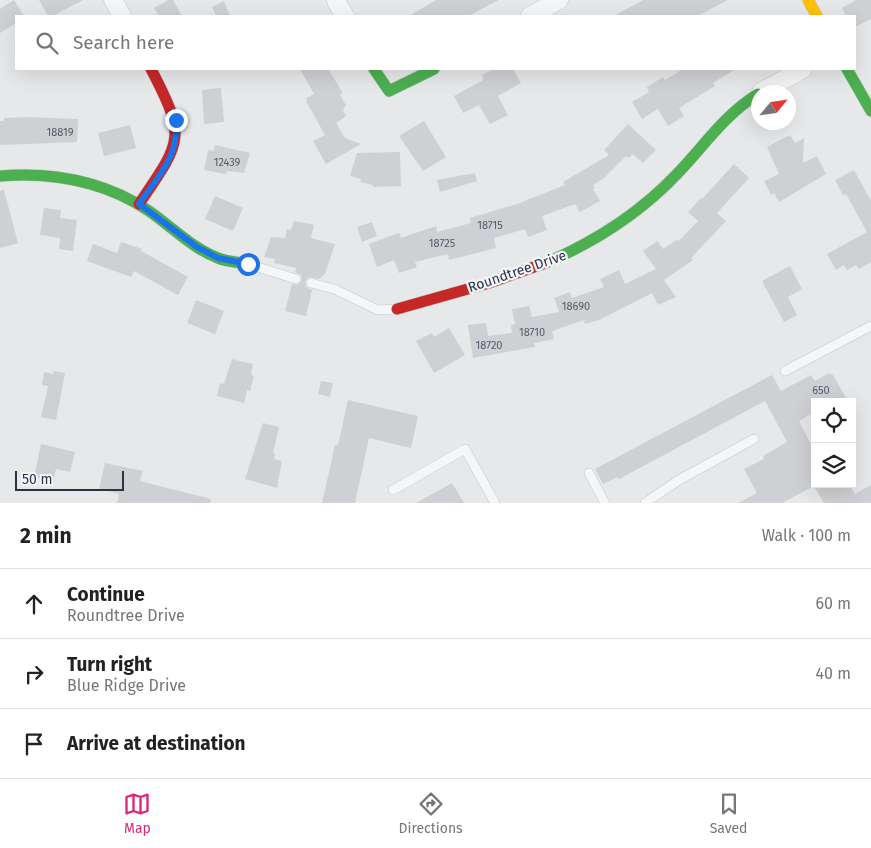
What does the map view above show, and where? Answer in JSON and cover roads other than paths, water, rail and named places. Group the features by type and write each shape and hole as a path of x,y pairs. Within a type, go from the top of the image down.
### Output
{"street":[{"path":"113,0 121,15"},
{"path":"336,0 344,15"},
{"path":"808,0 816,15"},
{"path":"532,15 554,1"},
{"path":"139,204 173,154 177,138 176,120 171,106 152,70"},
{"path":"375,70 389,91 432,70"},
{"name":"Roundtree Drive","path":"774,85 801,70"},
{"path":"848,70 871,111"},
{"name":"Roundtree Drive","path":"397,309 533,269 568,255 589,243 632,214 666,185 700,148 718,124 732,110 751,98"},
{"path":"0,176 24,173 55,175 85,182 114,192 139,204 197,247 218,258 248,264"}],"lane":[{"path":"248,264 296,279"},
{"path":"311,283 334,289 378,310 397,309"},
{"path":"785,372 871,326"},
{"path":"645,503 679,480 754,439"},
{"path":"394,490 465,449 495,503"},
{"path":"590,473 605,503"}]}
